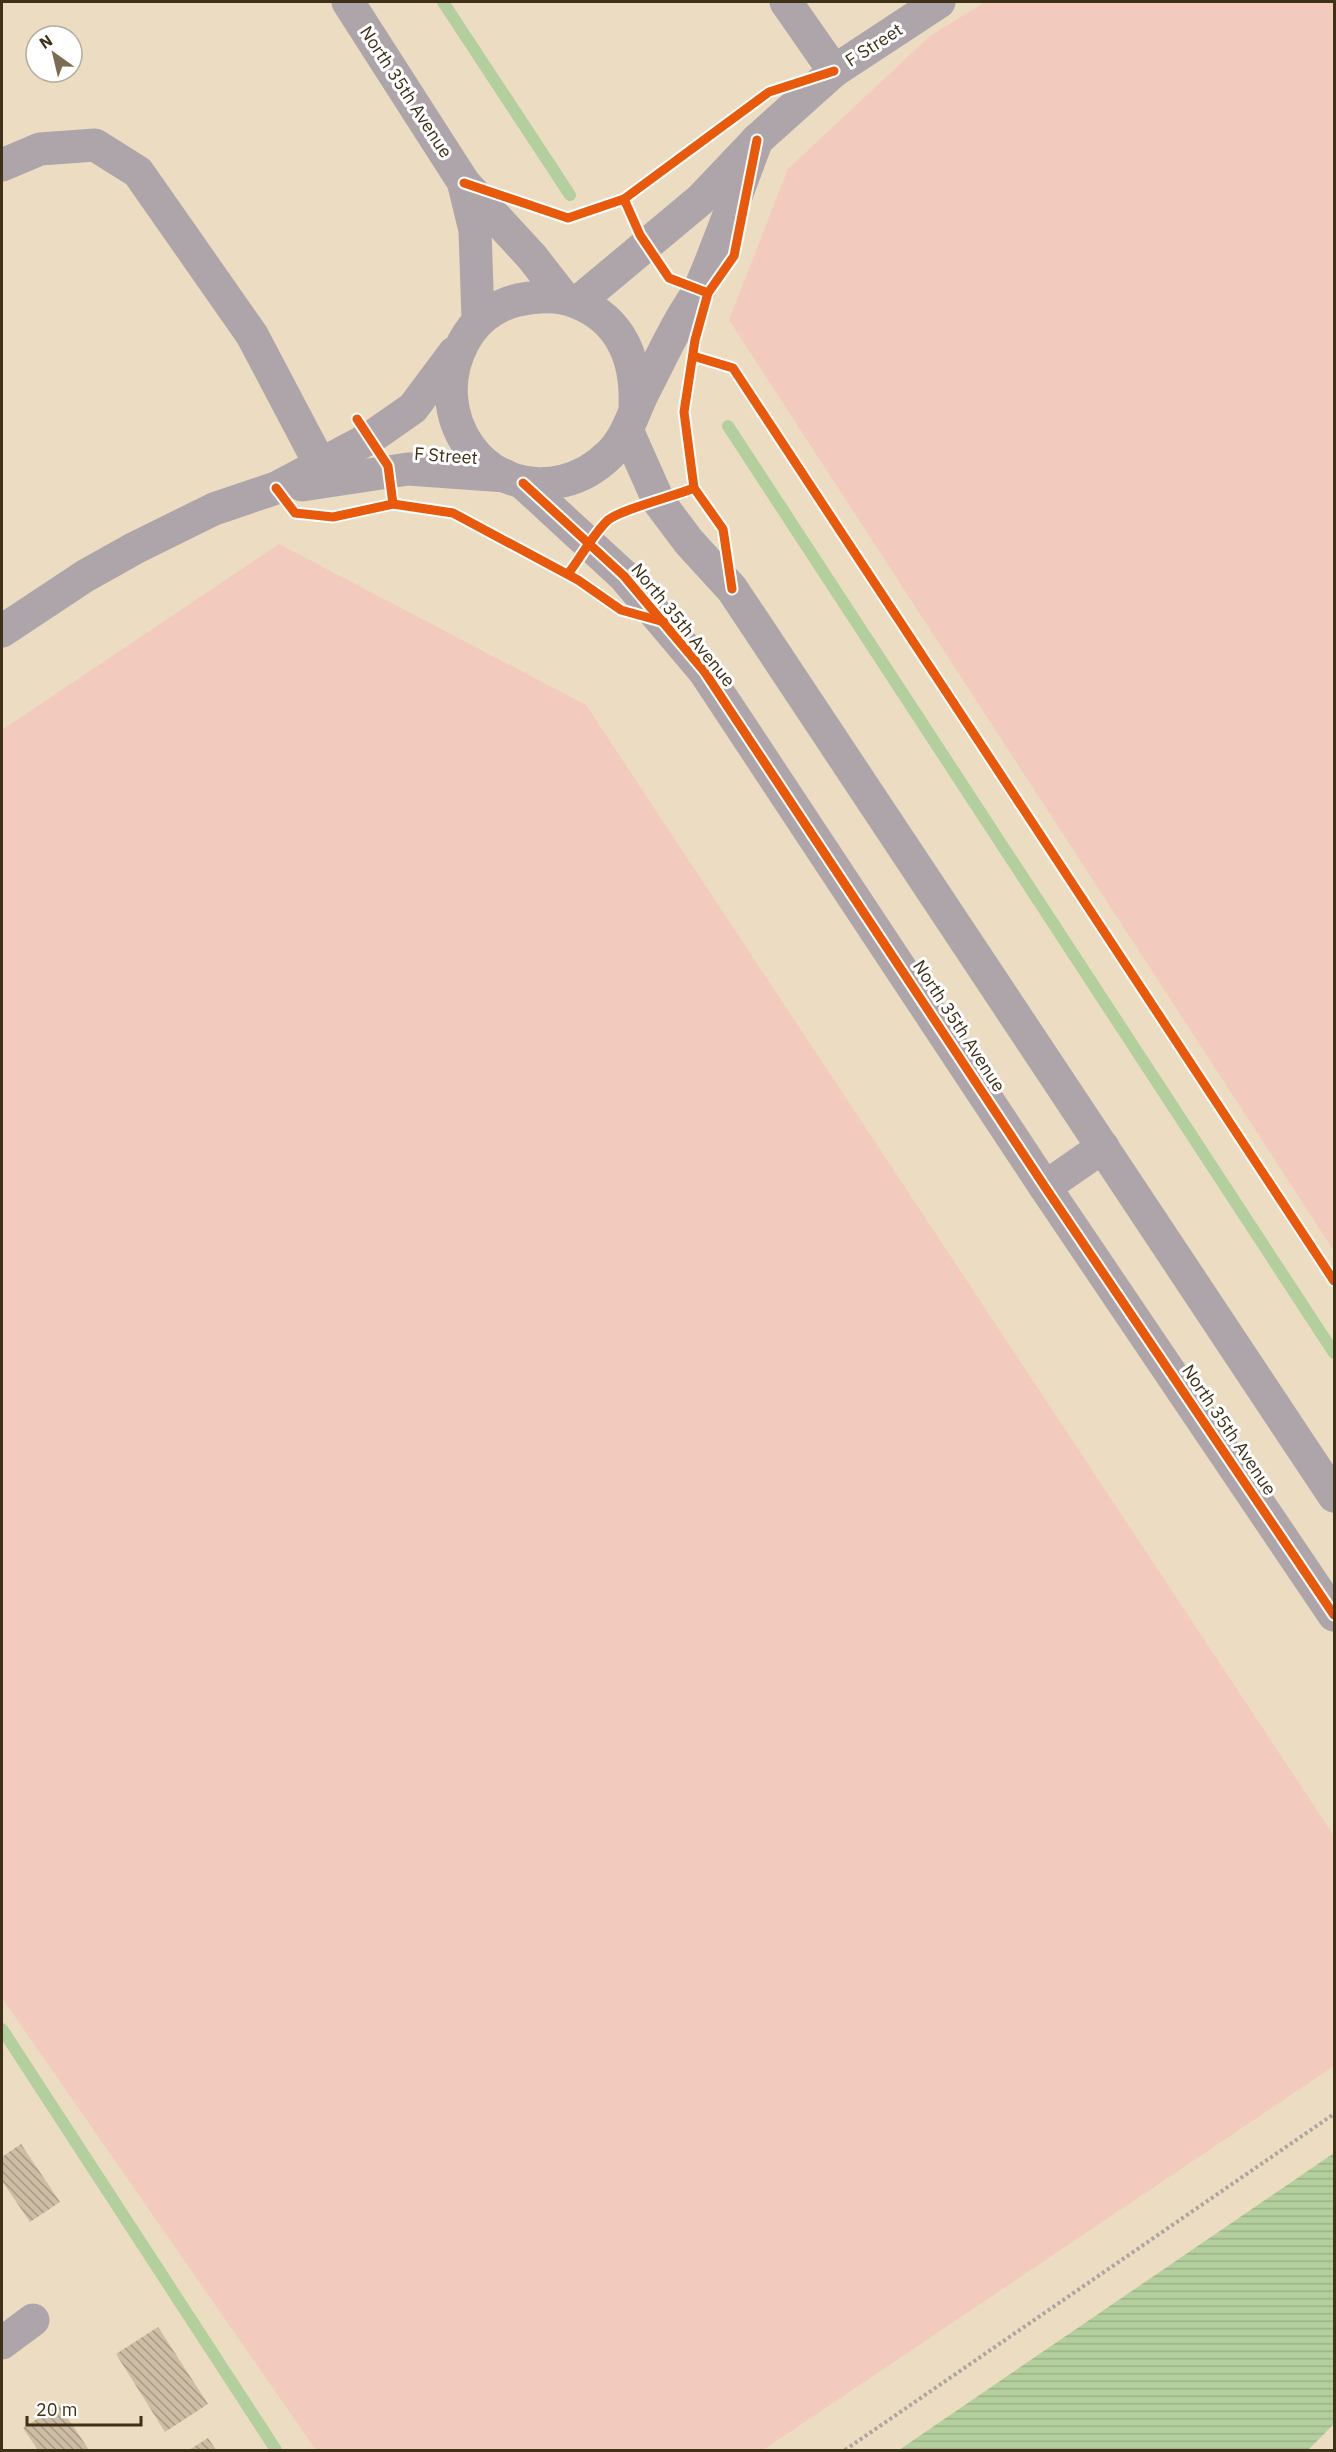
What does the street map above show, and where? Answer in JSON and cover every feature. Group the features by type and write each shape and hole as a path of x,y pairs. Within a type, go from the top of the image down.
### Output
{"street":[{"name":"North 35th Avenue","path":"348,2 464,183 571,300"},
{"path":"786,2 834,70"},
{"name":"F Street","path":"571,300 700,200 757,140 834,70 939,2"},
{"name":"F Street","path":"631,419 699,290 757,140"},
{"path":"2,165 40,149 95,145 138,172 252,335 321,466"},
{"name":"North 35th Avenue","path":"464,183 475,230 473,327"},
{"path":"537,296 571,300 600,315 622,341 631,356 636,381 631,419 610,454 588,471 562,481 515,480 483,461 464,441 453,415 449,388 454,360 473,327 511,302 537,296"},
{"name":"F Street","path":"2,631 84,576 135,548 214,509 276,488 370,438 413,408 473,327"},
{"path":"631,419 659,502 689,542 732,589 1335,1496"},
{"name":"F Street","path":"276,488 408,469 515,480"},
{"name":"North 35th Avenue","path":"515,480 624,576 704,671 1045,1187 1335,1615"},
{"path":"1045,1187 1103,1147"},
{"path":"2,2343 33,2320"}],"path":[{"path":"845,2451 1335,2115"}],"shaded area":[{"path":"985,2 1334,2 1334,1251 729,320 788,169 930,36"},
{"path":"279,544 586,705 1334,1836 1334,2066 763,2450 316,2450 2,1998 2,730"},
{"path":"1334,2153 1334,2424 1308,2450 899,2450"}],"building":[{"path":"21,2144 60,2202 30,2222 2,2181 2,2157"},
{"path":"158,2327 208,2404 165,2432 116,2354"},
{"path":"59,2405 89,2450 38,2450 23,2428"},
{"path":"208,2438 216,2450 189,2450"}],"waterway":[{"path":"443,2 570,195"},
{"path":"728,426 1334,1353"},
{"path":"2,2029 276,2450"}],"cycle path":[{"path":"624,199 769,92 834,71"},
{"path":"732,589 723,529 694,488 684,412 695,340 708,293 734,256 757,140"},
{"path":"464,183 568,218 624,199 640,235 669,278 708,293"},
{"path":"693,356 733,368 1334,1281"},
{"path":"357,419 388,466 393,504"},
{"path":"523,483 624,576 704,671 1045,1187 1334,1615"},
{"path":"276,488 295,513 333,517 393,504 453,513 578,580 621,610 664,622"},
{"path":"568,574 607,521 634,508 694,488"}]}
